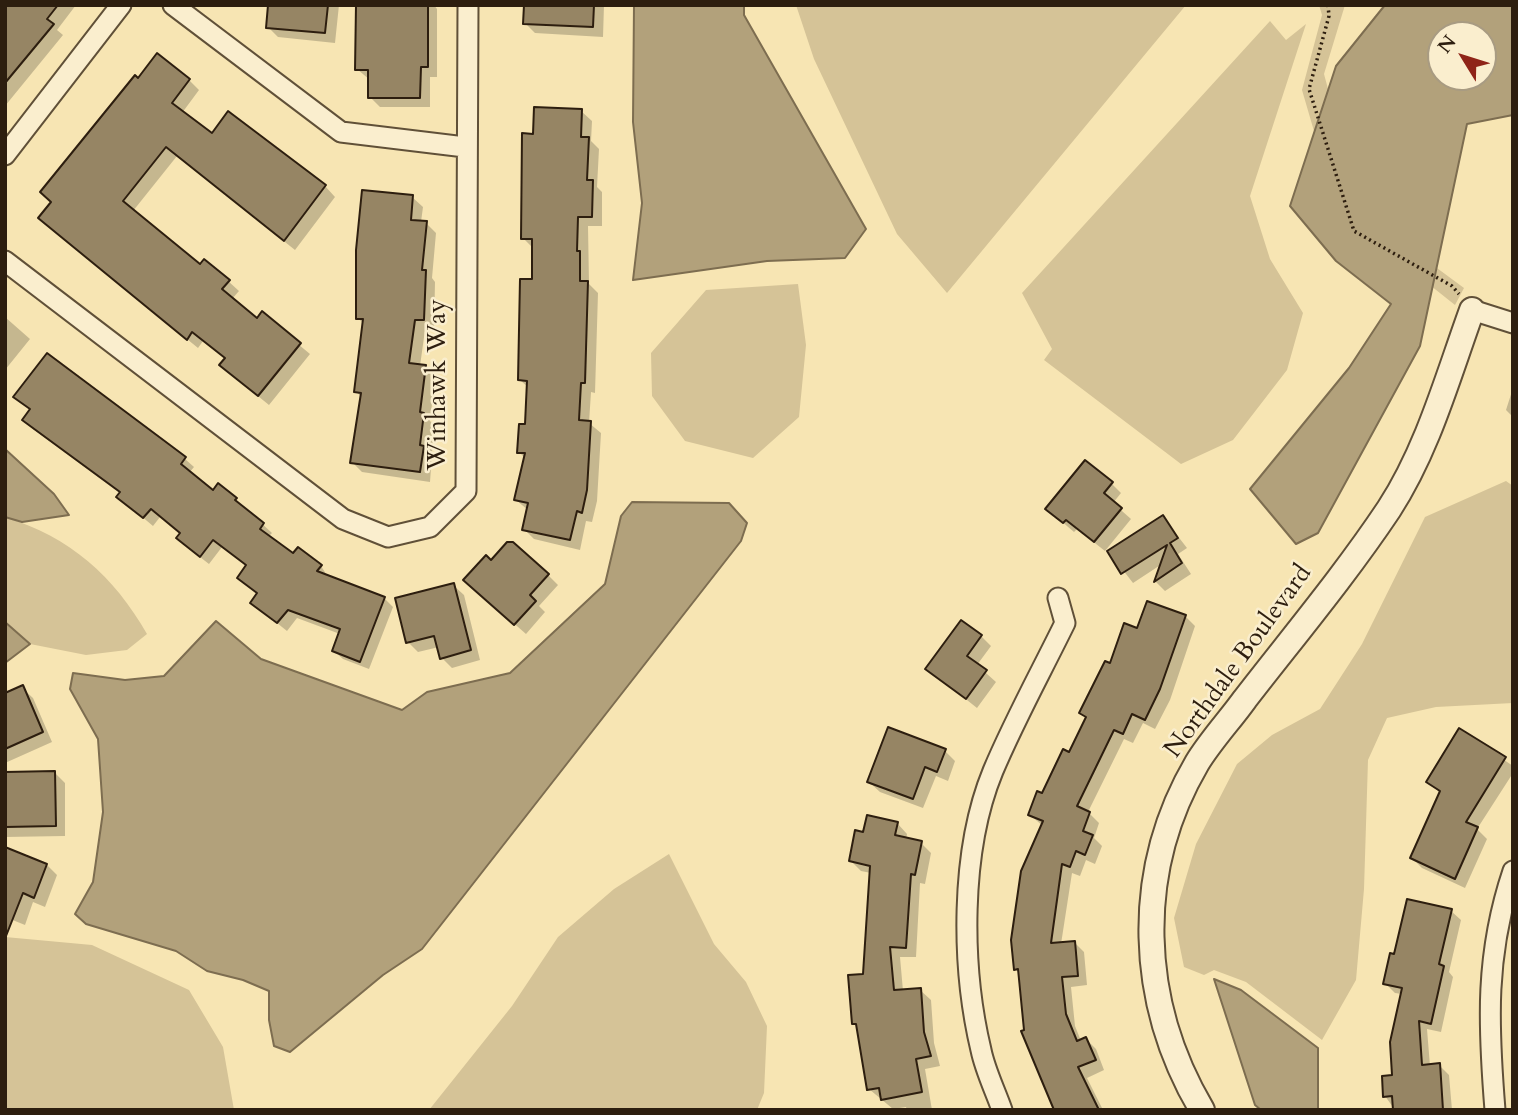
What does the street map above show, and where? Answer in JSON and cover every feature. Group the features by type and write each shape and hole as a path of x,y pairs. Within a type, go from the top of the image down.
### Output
{"street":[{"path":"5,155 121,5"},
{"path":"173,5 341,132 465,147"},
{"name":"Winhawk Way","path":"5,261 342,519 388,537 430,527 466,491 465,147 468,5"},
{"path":"1472,310 1513,323"},
{"name":"Northdale Boulevard","path":"1202,1110 1180,1074 1155,994 1150,914 1166,833 1198,763 1390,508 1427,436 1472,310"},
{"path":"1002,1110 981,1051 970,983 968,907 975,838 992,774 1065,623 1058,598"},
{"path":"1495,1110 1488,1020 1499,915 1513,872"}],"path":[{"path":"1328,5 1329,16 1309,89 1354,231 1444,282"}],"shaded area":[{"path":"634,5 744,5 744,15 866,229 845,258 767,261 633,280 642,203 633,122"},
{"path":"796,5 1186,5 947,293 897,234 814,59"},
{"path":"1319,5 1345,5 1324,74 1361,212 1464,288 1455,305 1421,278 1344,234 1302,90 1322,15"},
{"path":"1385,5 1513,5 1513,115 1467,124 1420,346 1318,533 1296,544 1250,489 1349,368 1391,304 1336,261 1290,206 1336,66"},
{"path":"1270,21 1286,40 1306,24 1250,196 1270,259 1303,313 1287,370 1233,440 1181,464 1044,360 1052,349 1022,293"},
{"path":"798,284 806,345 799,417 753,458 685,441 652,396 651,353 706,290"},
{"path":"5,449 54,494 69,515 22,522 5,517"},
{"path":"1506,481 1513,486 1513,703 1436,707 1387,718 1368,760 1364,889 1356,980 1322,1040 1246,982 1214,970 1204,975 1184,967 1174,918 1196,844 1237,764 1272,735 1320,709 1362,644 1425,517"},
{"path":"632,502 729,503 747,523 741,541 422,949 383,975 290,1052 274,1046 269,1020 269,991 243,980 207,971 176,951 86,924 75,914 93,882 103,812 98,739 70,689 73,673 125,680 164,676 216,621 261,659 402,710 427,692 510,673 605,584 621,516"},
{"path":"5,517 50,536 88,561 120,594 147,634 127,650 86,655 30,644 5,622"},
{"path":"5,622 30,644 5,663"},
{"path":"669,854 714,944 746,982 767,1026 764,1093 757,1110 429,1110 512,1006 558,937 614,889"},
{"path":"5,937 92,945 189,990 223,1047 234,1110 5,1110"},
{"path":"1214,979 1241,990 1318,1048 1318,1110 1261,1110 1255,1105"}],"building":[{"path":"5,5 58,5 47,19 54,24 5,83"},
{"path":"268,5 328,5 325,33 266,28"},
{"path":"356,5 428,5 428,67 421,67 420,98 368,98 368,70 355,70"},
{"path":"524,5 594,5 593,27 523,24"},
{"path":"157,53 190,79 172,103 212,133 228,111 326,185 284,241 166,147 123,201 200,264 204,259 230,280 222,289 257,318 262,311 301,343 258,396 219,365 225,358 192,332 187,340 38,218 51,202 40,192 135,75 138,78"},
{"path":"534,107 582,109 581,137 589,137 587,180 593,180 592,217 578,217 577,251 580,251 580,281 588,281 585,383 581,383 579,420 591,421 587,490 582,513 577,511 570,540 522,530 528,503 514,500 525,453 517,453 519,424 525,424 527,381 518,380 520,279 532,279 532,239 521,239 522,133 533,134"},
{"path":"362,190 413,195 411,220 427,221 422,270 426,270 424,320 415,320 409,363 426,365 420,412 424,413 420,445 424,446 420,472 350,463 361,393 354,392 363,319 356,319 356,250"},
{"path":"47,353 186,457 181,464 213,490 218,483 237,498 235,500 264,523 260,529 293,553 298,547 322,565 317,571 385,597 360,662 332,651 340,629 288,610 277,623 250,603 257,593 237,578 246,565 213,540 200,557 176,538 180,533 151,509 143,518 116,497 120,492 22,420 30,409 13,397"},
{"path":"1085,460 1113,482 1104,493 1122,508 1094,542 1066,520 1063,523 1045,509"},
{"path":"1163,515 1178,538 1170,543 1182,563 1154,582 1167,545 1121,574 1107,551"},
{"path":"507,542 513,542 549,574 530,595 536,601 514,625 463,580 486,555 491,560"},
{"path":"454,583 471,650 440,659 434,636 406,643 395,598"},
{"path":"1147,601 1186,615 1160,689 1145,720 1132,714 1123,734 1114,730 1077,806 1090,812 1083,831 1093,835 1085,855 1076,851 1070,867 1062,864 1051,943 1075,941 1078,976 1062,977 1066,1014 1077,1041 1086,1037 1096,1060 1078,1067 1099,1110 1054,1110 1021,1031 1024,1030 1018,969 1014,970 1011,940 1021,871 1043,821 1028,815 1037,791 1042,793 1063,749 1069,752 1086,717 1079,713 1105,661 1110,663 1124,623 1137,628"},
{"path":"961,620 982,635 967,656 987,670 966,699 925,669"},
{"path":"23,685 43,732 5,749 5,693"},
{"path":"888,727 946,749 937,772 925,767 913,799 867,782"},
{"path":"1459,728 1506,757 1466,822 1478,827 1455,879 1410,858 1440,791 1426,782"},
{"path":"55,771 56,826 5,827 5,772"},
{"path":"867,815 898,822 895,835 922,841 915,875 911,874 906,948 890,947 894,990 921,988 924,1032 931,1056 916,1059 922,1092 881,1100 879,1088 867,1090 856,1024 852,1024 848,975 863,974 870,866 849,861 855,830 863,832"},
{"path":"5,847 47,864 34,898 23,893 6,936"},
{"path":"1407,899 1452,909 1439,964 1444,966 1431,1024 1419,1021 1422,1065 1440,1063 1443,1110 1393,1110 1392,1096 1383,1097 1382,1076 1392,1075 1390,1042 1402,988 1383,984 1390,953 1394,954"}]}
